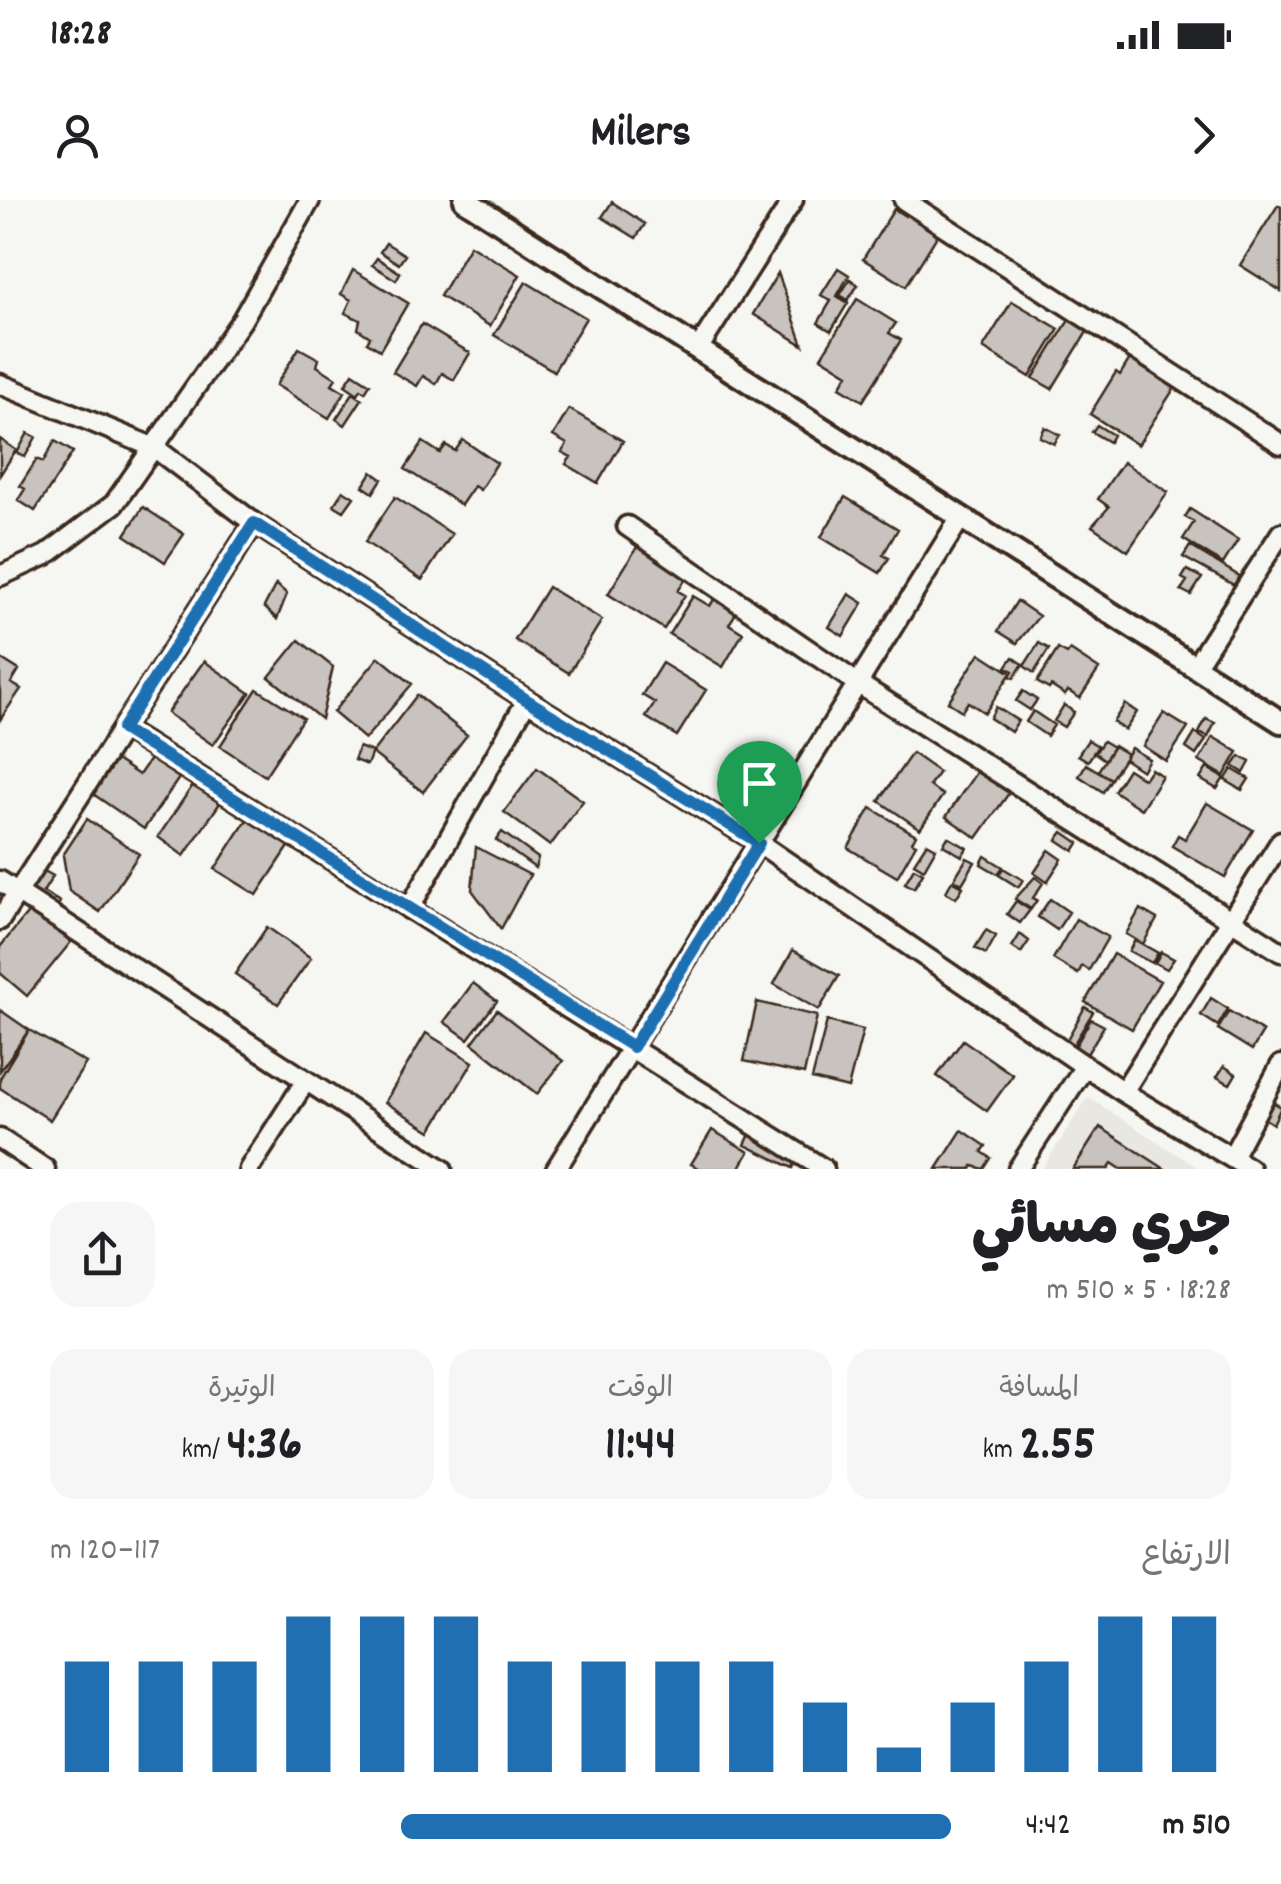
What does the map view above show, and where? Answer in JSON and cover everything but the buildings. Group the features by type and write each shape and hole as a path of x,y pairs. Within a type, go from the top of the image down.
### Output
{"street":[{"path":"0,576 46,555 114,504 242,320 310,200"},
{"path":"464,200 1281,722"},
{"path":"698,349 793,200"},
{"path":"904,200 1281,444"},
{"path":"0,384 156,448 254,523 527,700 759,843 1123,1092 1250,1169"},
{"path":"556,1169 961,517"},
{"path":"0,920 254,523"},
{"path":"627,526 857,683 1281,952"},
{"path":"1195,667 1281,533"},
{"path":"409,909 527,700"},
{"path":"122,729 824,1169"},
{"path":"1123,1092 1281,841"},
{"path":"0,881 442,1169"},
{"path":"1232,1157 1281,1065"},
{"path":"1018,1169 1084,1066"},
{"path":"249,1169 306,1082"},
{"path":"0,1140 45,1169"}],"shaded area":[{"path":"1088,1097 1200,1169 1042,1169"}],"route":[{"path":"254,523 527,700 759,843 633,1047 122,729 254,523"}]}
